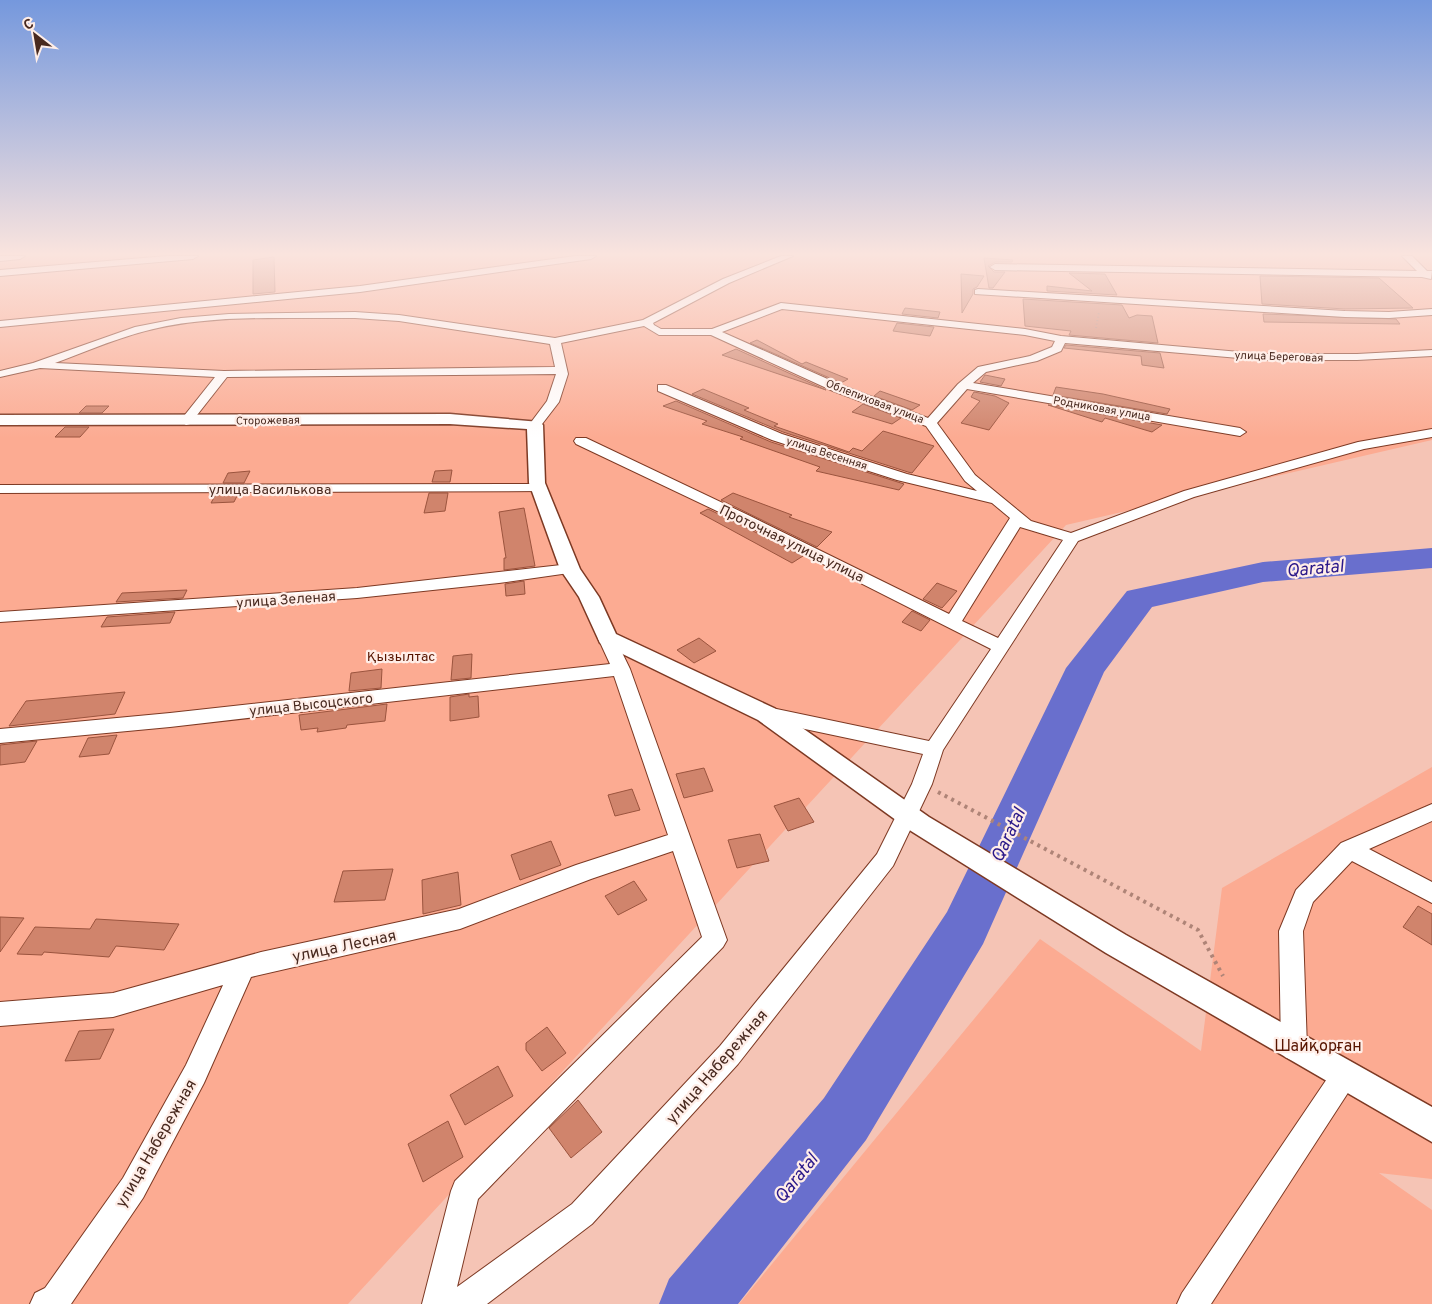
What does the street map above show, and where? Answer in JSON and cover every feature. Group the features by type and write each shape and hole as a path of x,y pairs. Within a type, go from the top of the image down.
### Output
{"street":[{"path":"0,324 116,317"},
{"path":"0,374 36,366 135,330 181,321 231,317"},
{"path":"396,317 555,341 631,327 658,317"},
{"name":"улица Береговая","path":"713,332 753,317"},
{"name":"улица Береговая","path":"883,317 1025,332 1061,339 1262,357 1357,357 1432,353"},
{"name":"Облепиховая улица","path":"647,322 649,327 659,332 713,332 837,388 930,423 970,478 1018,518 1026,524 1072,538"},
{"path":"930,423 964,385 982,369 1033,359 1057,349 1061,339"},
{"path":"438,1304 465,1191 715,940 621,669 589,597 570,570 537,483 535,426 553,402 562,374 555,341"},
{"path":"36,366 224,374 561,370"},
{"path":"186,421 224,374"},
{"name":"Родниковая улица","path":"964,385 1240,432"},
{"name":"улица Весенняя","path":"662,388 778,437 902,477 998,501"},
{"name":"Сторожевая","path":"0,420 450,419 535,426"},
{"path":"1072,538 1189,494 1363,445 1432,433"},
{"name":"Проточная улица улица","path":"581,441 751,522 1001,647"},
{"name":"улица Василькова","path":"0,488 539,488"},
{"path":"952,623 1018,518"},
{"name":"улица Набережная","path":"461,1304 582,1214 729,1055 885,860 913,819 934,748 1072,538"},
{"name":"улица Зеленая","path":"0,618 340,595 467,584 570,570"},
{"path":"607,638 766,714 913,819 1116,944 1294,1048 1432,1125"},
{"name":"улица Высоцского","path":"0,736 170,720 621,669"},
{"path":"766,714 934,748"},
{"path":"1294,1048 1291,931 1304,898 1349,849 1432,812"},
{"name":"улица Лесная","path":"0,1014 113,1005 242,968 460,919 584,872 680,840"},
{"path":"1349,849 1432,893"},
{"name":"улица Набережная","path":"46,1304 56,1299 134,1188 195,1074 242,968"},
{"path":"1193,1304 1344,1076"}],"path":[{"path":"922,784 1198,930 1225,980"}],"green space":[{"name":"Қызылтас","path":"0,317 1432,317 1432,440 1066,525 348,1304 0,1304"},
{"name":"Шайқорған","path":"1432,767 1432,1179 1379,1173 1432,1210 1432,1304 739,1304 1040,939 1201,1051 1222,888"}],"building":[{"path":"1024,317 1152,317 1158,343 1069,335 1071,331 1025,326"},
{"path":"1263,317 1339,317 1396,319 1400,324 1264,322"},
{"path":"897,323 934,327 930,336 893,331"},
{"path":"757,340 802,364 806,362 848,379 841,383 750,343"},
{"path":"1066,345 1160,353 1164,368 1142,365 1141,356 1064,348"},
{"path":"736,349 826,390 722,355"},
{"path":"985,375 1005,379 1001,386 980,382"},
{"path":"1056,387 1103,394 1170,409 1167,414 1053,395"},
{"path":"703,389 749,408 744,410 778,424 774,426 849,452 853,448 862,451 883,431 934,446 912,473 783,432 692,394"},
{"path":"880,391 920,405 912,410 874,396"},
{"path":"974,392 995,396 1009,403 989,430 961,423 980,401 971,397"},
{"path":"676,401 771,442 904,484 899,490 816,471 820,467 740,439 743,437 702,424 707,421 663,406"},
{"path":"863,404 901,418 892,424 852,412"},
{"path":"1048,405 1162,425 1152,432 1105,418 1102,422"},
{"path":"86,406 109,406 102,413 79,413"},
{"path":"65,427 89,427 80,437 55,437"},
{"path":"452,470 450,482 432,482 435,471"},
{"path":"250,471 244,483 223,483 228,473"},
{"path":"429,493 448,493 445,511 424,513"},
{"path":"733,493 792,515 789,517 832,532 817,547 721,500"},
{"path":"216,494 238,494 234,502 211,503"},
{"path":"524,508 535,566 504,570 504,558 506,558 499,512"},
{"path":"708,509 803,556 792,563 700,513"},
{"path":"524,581 525,594 506,596 505,584"},
{"path":"937,583 957,591 942,608 923,599"},
{"path":"187,590 183,598 116,602 122,593"},
{"path":"912,611 930,620 921,631 902,622"},
{"path":"175,612 170,623 101,627 107,617"},
{"path":"699,638 716,651 694,663 677,650"},
{"path":"472,654 471,678 451,680 453,656"},
{"path":"382,669 381,688 349,691 351,673"},
{"path":"125,692 115,714 9,726 26,701"},
{"path":"469,694 469,697 478,696 479,717 450,721 450,697"},
{"path":"387,704 385,721 347,725 346,728 317,732 318,728 301,730 299,715"},
{"path":"117,735 109,754 79,757 88,738"},
{"path":"37,741 25,762 0,765 0,745"},
{"path":"704,768 713,791 684,798 676,774"},
{"path":"632,789 640,810 615,816 608,795"},
{"path":"799,798 814,822 788,831 774,806"},
{"path":"760,834 769,861 737,868 728,840"},
{"path":"551,841 561,865 520,880 511,855"},
{"path":"393,869 385,900 334,902 343,871"},
{"path":"458,872 461,905 423,914 422,880"},
{"path":"634,881 647,900 618,915 605,896"},
{"path":"1418,906 1432,914 1432,945 1403,927"},
{"path":"0,917 24,918 0,952"},
{"path":"96,919 179,924 164,950 116,946 109,957 44,952 42,955 17,954 35,927 90,929"},
{"path":"547,1027 566,1053 542,1071 526,1050 526,1043"},
{"path":"114,1029 100,1059 65,1061 79,1031"},
{"path":"498,1066 513,1096 465,1125 450,1095"},
{"path":"578,1100 602,1132 571,1158 549,1128"},
{"path":"448,1121 463,1157 423,1182 408,1144"}],"waterway":[{"name":"Qaratal","path":"694,1304 845,1119 965,928 1086,668 1140,599 1263,572 1432,558"}]}
